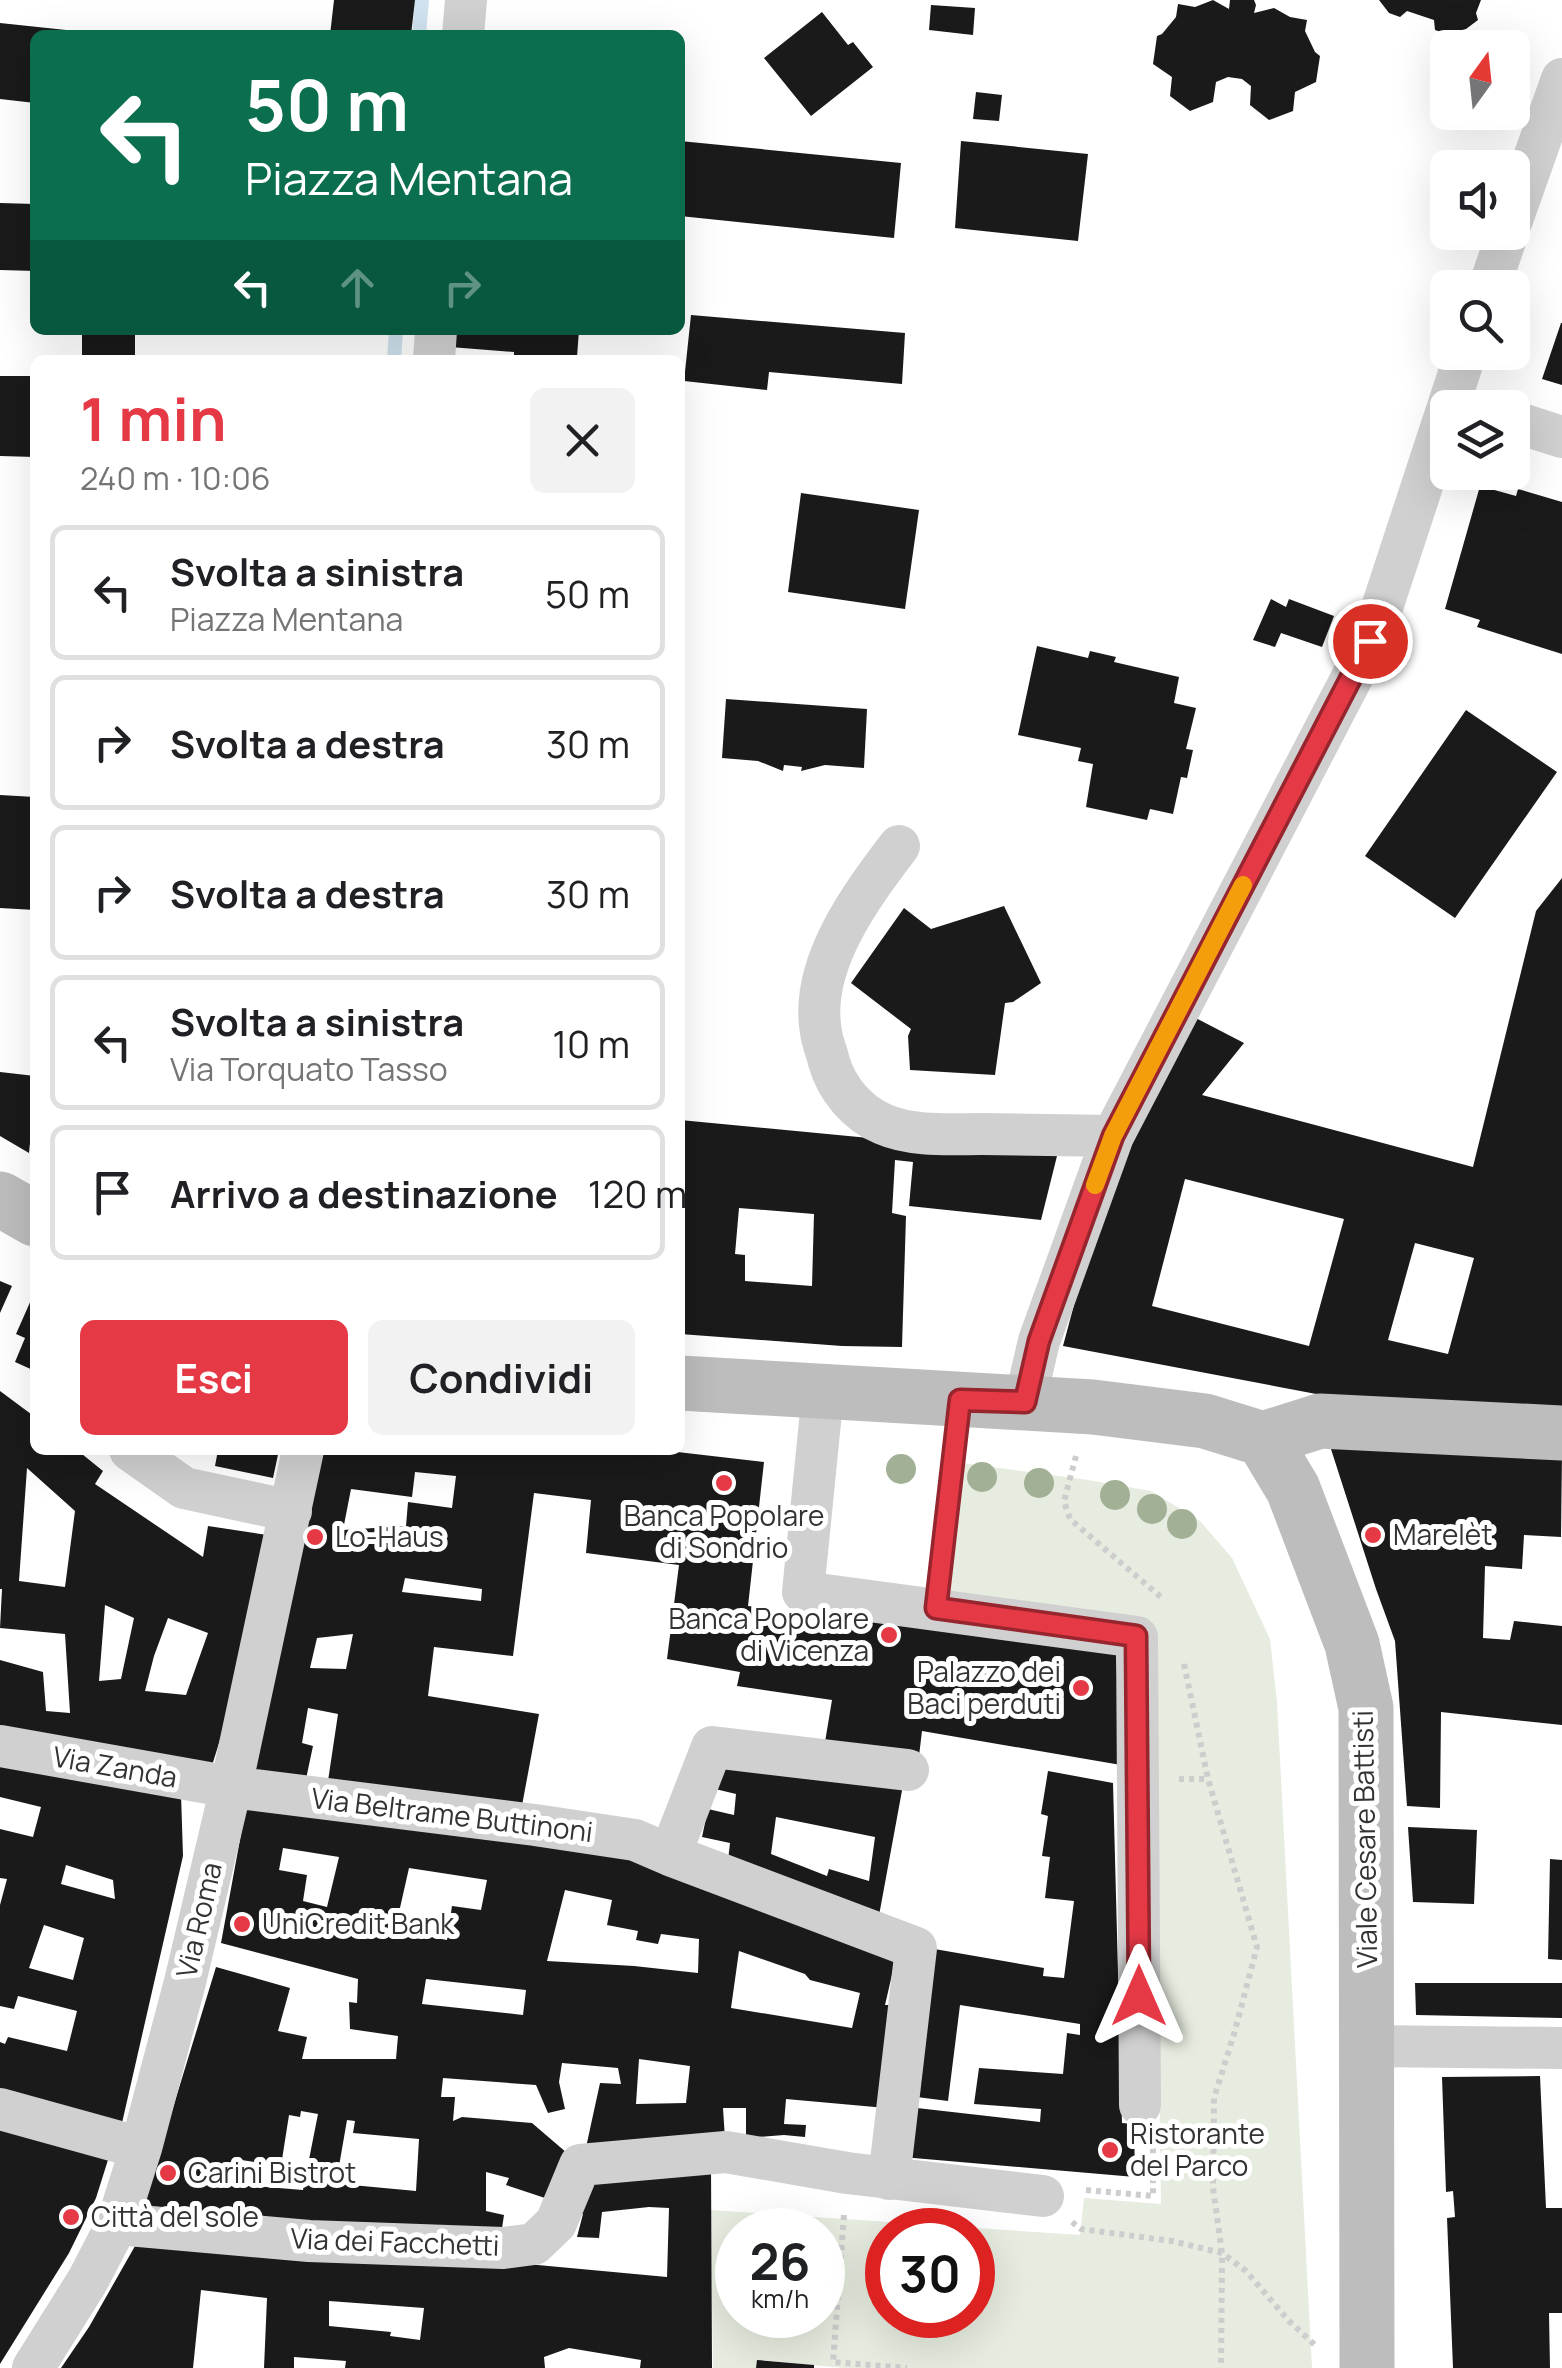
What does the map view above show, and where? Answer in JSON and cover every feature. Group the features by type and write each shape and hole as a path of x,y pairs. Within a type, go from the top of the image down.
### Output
{"street":[{"path":"463,30 466,0"},
{"path":"1530,170 1562,80"},
{"path":"1530,427 1562,437"},
{"path":"1025,1402 1039,1341 1113,1136 1370,641 1430,485"},
{"path":"899,846 864,892 836,942 821,988 820,1031 832,1072 845,1094 862,1112 884,1125 908,1130 1113,1136"},
{"path":"0,1199 30,1216"},
{"path":"685,1383 1092,1407 1205,1421 1264,1439 1320,1421 1562,1433"},
{"path":"823,1392 803,1592 1136,1636 1140,2105"},
{"name":"Viale Cesare Battisti","path":"1264,1439 1293,1489 1346,1626 1366,1708 1368,2046 1343,2359"},
{"path":"137,1455 184,1488 291,1511"},
{"name":"Via Roma","path":"33,2368 88,2280 117,2224 141,2148 231,1788 303,1455"},
{"name":"Via Zanda","path":"0,1746 231,1788"},
{"path":"670,1854 712,1747 908,1770"},
{"name":"Via Beltrame Buttinoni","path":"231,1788 634,1840 916,1948 889,2179"},
{"path":"1368,2046 1562,2048"},
{"path":"0,2109 141,2148"},
{"name":"Via dei Facchetti","path":"117,2224 309,2241 503,2248 534,2244 556,2223 580,2165 726,2152 847,2174 1043,2196"}],"lane":[{"path":"936,1608 960,1400"}],"path":[{"path":"1092,1407 1064,1501 1070,1518 1166,1601"},
{"path":"1181,1648 1208,1780 1257,1947 1214,2098 1213,2188 1222,2253 1221,2368"},
{"path":"1043,2196 1082,2190 1153,2196 1152,2116 1140,2105"},
{"path":"847,2174 833,2362 907,2368"},
{"path":"1043,2196 1081,2229 1172,2241 1222,2253 1246,2271 1289,2321 1343,2359"}],"shaded area":[{"path":"962,1463 1151,1491 1200,1521 1232,1558 1270,1639 1277,1702 1312,2368 844,2368 758,2360 756,2368 713,2368 711,2210 715,2210 715,2338 845,2338 845,2219 865,2220 865,2338 995,2338 995,2229 1080,2235 1084,2198 1161,2204 1152,1621 950,1596"}],"building":[{"path":"334,0 415,0 412,30 331,30"},
{"path":"1213,0 1229,9 1230,0 1254,0 1254,13 1274,8 1307,20 1305,31 1320,56 1316,82 1295,92 1293,111 1269,120 1250,105 1251,86 1242,79 1228,77 1216,82 1213,102 1190,111 1170,96 1172,77 1153,64 1157,36 1176,17 1178,4 1195,7"},
{"path":"1379,0 1481,0 1476,13 1478,20 1462,30 1435,30 1434,20 1407,11 1400,17 1389,13"},
{"path":"931,5 975,8 973,35 929,30"},
{"path":"822,12 848,45 853,42 873,67 811,116 764,58"},
{"path":"0,23 66,30 30,30 30,102 0,99"},
{"path":"976,92 1002,95 999,121 973,119"},
{"path":"685,141 901,163 894,238 685,217"},
{"path":"961,141 1088,154 1078,241 955,228"},
{"path":"0,203 30,204 30,271 0,270"},
{"path":"691,315 905,333 902,384 769,372 767,390 685,381"},
{"path":"1562,323 1562,385 1542,379"},
{"path":"82,335 135,335 135,355 82,355"},
{"path":"451,335 579,335 577,355 514,355 450,347"},
{"path":"0,376 30,376 30,457 0,456"},
{"path":"1479,490 1516,496 1521,490 1562,502 1562,654 1477,627 1480,620 1445,609"},
{"path":"801,493 919,510 905,609 788,592"},
{"path":"1271,599 1286,607 1289,599 1334,616 1322,647 1281,633 1275,647 1253,640"},
{"path":"1037,646 1088,658 1090,651 1116,657 1114,662 1179,677 1174,703 1196,708 1186,749 1193,750 1187,778 1181,777 1173,814 1150,809 1147,820 1086,807 1093,764 1078,761 1081,748 1018,735"},
{"path":"726,699 867,709 864,768 825,765 801,771 802,767 784,765 783,771 758,761 722,758"},
{"path":"1466,710 1557,772 1455,918 1365,856"},
{"path":"0,795 30,797 30,910 0,908"},
{"path":"1562,878 1562,1410 1369,1404 1063,1346 1113,1159 1188,1014 1244,1043 1202,1095 1473,1167 1536,911","holes":["1185,1179 1344,1219 1309,1346 1152,1306","1415,1243 1474,1258 1448,1354 1388,1340"]},
{"path":"1004,906 1041,983 1013,1002 1005,1003 995,1075 910,1070 911,1029 851,983 904,908 931,929"},
{"path":"0,1072 30,1075 29,1153 0,1136"},
{"path":"685,1120 1057,1156 1041,1220 909,1206 913,1162 895,1160 892,1213 906,1216 902,1347 685,1334","holes":["739,1208 814,1214 812,1286 745,1281 745,1255 735,1254"]},
{"path":"0,1281 12,1286 0,1313"},
{"path":"30,1302 30,1369 15,1362 25,1338 16,1334"},
{"path":"0,1391 30,1413 30,1455 83,1455 103,1471 95,1484 203,1557 208,1526 267,1535 243,1666 210,1772 0,1733 0,1660 43,1672 46,1711 70,1713 65,1634 0,1628","holes":["27,1468 75,1511 65,1587 19,1581","105,1605 134,1618 121,1679 99,1681","168,1618 208,1633 186,1695 145,1691"]},
{"path":"1330,1446 1562,1453 1561,1537 1524,1535 1522,1569 1485,1566 1483,1638 1510,1640 1514,1621 1562,1626 1562,1725 1441,1712 1440,1808 1407,1806 1395,1641"},
{"path":"685,1453 764,1462 748,1606 1116,1652 1121,1765 922,1731 919,1756 825,1742 832,1700 737,1686 740,1672 667,1659 679,1565 586,1553 591,1500 534,1493 513,1656 434,1647 428,1696 539,1714 521,1811 328,1781 338,1714 308,1708 302,1743 313,1746 306,1779 254,1771 315,1455","holes":["415,1472 456,1476 452,1508 408,1502 406,1526 343,1530 351,1489 412,1497","405,1578 482,1589 481,1601 402,1592","353,1634 346,1669 310,1668 317,1638"]},
{"path":"217,1455 278,1455 273,1478 215,1466"},
{"path":"0,1758 181,1794 183,1856 122,2123 0,2090 0,2042 5,2044 8,2037 67,2051 77,2011 18,1996 14,2009 0,2006 0,1905 7,1879 0,1878 0,1829 33,1837 41,1807 0,1797","holes":["66,1865 113,1880 115,1899 61,1884","44,1925 84,1938 73,1980 29,1968"]},
{"path":"715,1762 903,1785 878,1921 727,1869 730,1843 702,1837 708,1809 734,1815 736,1794 711,1788","holes":["776,1817 875,1837 869,1881 829,1869 827,1876 771,1854"]},
{"path":"1048,1771 1113,1783 1122,2123 1134,2124 1135,2177 902,2157 908,2107 1040,2122 1041,2109 974,2104 979,2068 1063,2074 1067,2033 1080,2035 1080,2024 960,2005 948,2101 909,2096 923,1947 1044,1968 1043,1976 1064,1978 1074,1901 1045,1898 1050,1857 1042,1856 1048,1816 1041,1814"},
{"path":"248,1796 651,1856 897,1953 885,2005 896,2005 886,2108 786,2099 784,2124 806,2125 805,2137 746,2138 746,2108 723,2108 725,2139 585,2152 600,2083 621,2084 618,2068 562,2063 559,2082 565,2109 548,2113 536,2085 443,2078 441,2097 455,2097 453,2121 462,2117 532,2123 567,2153 548,2199 506,2185 509,2178 486,2172 486,2211 504,2215 501,2235 142,2209 216,1967 290,1988 278,2031 307,2037 302,2059 396,2059 398,2036 350,2029 349,2002 357,2003 358,1979 221,1943","holes":["283,1848 339,1857 327,1907 303,1901 307,1875 279,1870","409,1868 487,1880 481,1910 452,1906 447,1940 395,1930","565,1890 612,1900 607,1925 638,1931 636,1940 658,1944 661,1934 699,1939 698,1973 547,1961","739,1951 805,1974 810,1980 860,1993 852,2028 731,2008","426,1979 526,1990 523,2015 422,2004","639,2059 690,2066 686,2103 636,2104","301,2111 318,2114 303,2190 230,2184 235,2159 281,2166 289,2115 300,2117","347,2120 355,2121 353,2133 419,2139 416,2191 341,2184 343,2174 338,2172"]},
{"path":"1408,1827 1477,1830 1474,1904 1413,1902"},
{"path":"1550,1859 1562,1860 1562,1960 1548,1959"},
{"path":"1415,1983 1562,1983 1562,2018 1416,2015"},
{"path":"1540,2076 1546,2208 1562,2208 1562,2313 1549,2313 1550,2368 1453,2368 1447,2218 1455,2217 1453,2191 1446,2192 1442,2077"},
{"path":"0,2112 113,2144 96,2198 69,2253 0,2364"},
{"path":"711,2165 712,2368 640,2368 641,2360 569,2348 544,2357 545,2368 345,2368 346,2361 294,2357 294,2368 264,2368 267,2298 201,2290 193,2368 61,2368 139,2239 439,2256 667,2277 669,2208 602,2212 599,2238 577,2237 583,2214 573,2215 583,2184","holes":["329,2301 424,2308 420,2340 390,2336 391,2332 329,2326"]},
{"path":"757,2360 814,2365 814,2368 756,2368"}],"waterway":[{"path":"419,30 422,0"},
{"path":"394,355 396,335"}],"slow traffic":[{"path":"1095,1185 1113,1136 1243,885"}],"place":[{"name":"Banca Popolare di Sondrio","path":"724,1483"},
{"name":"Marelèt","path":"1373,1535"},
{"name":"Lo-Haus","path":"315,1537"},
{"name":"Banca Popolare di Vicenza","path":"889,1635"},
{"name":"Palazzo dei Baci perduti","path":"1081,1688"},
{"name":"UniCredit Bank","path":"242,1924"},
{"name":"Ristorante del Parco","path":"1110,2150"},
{"name":"Carini Bistrot","path":"168,2173"},
{"name":"Città del sole","path":"71,2217"}],"route":[{"path":"1139,1996 1136,1636 936,1608 960,1400 1025,1402 1039,1341 1113,1136 1370,641"}]}
